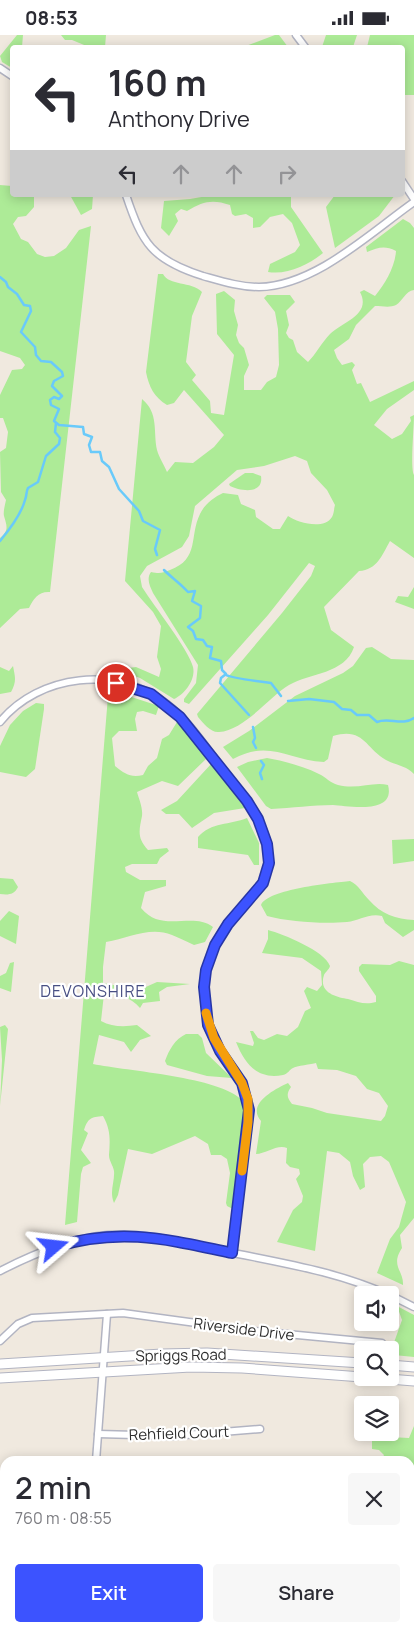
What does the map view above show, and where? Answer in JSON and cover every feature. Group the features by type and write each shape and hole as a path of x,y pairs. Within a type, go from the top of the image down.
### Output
{"main road":[{"name":"Spriggs Road","path":"0,1364 207,1353 354,1362"},
{"path":"399,1366 414,1367"},
{"name":"Spriggs Road","path":"0,1377 215,1367 354,1376"},
{"name":"Spriggs Road","path":"399,1380 414,1381"}],"street":[{"path":"127,197 138,230 152,248 164,259 184,269 212,279 235,285 260,287 288,282 317,270 414,200 405,186"},
{"path":"0,722 18,703 54,685 85,680 102,681 141,689 161,699 180,717 247,801 258,819 267,844 269,863 266,873 259,891 232,919 215,945 208,962 204,987 208,1025 220,1051 242,1083 249,1110 232,1253"},
{"path":"0,1271 54,1247 76,1240 108,1235 145,1236 319,1270 368,1286"},
{"path":"399,1300 414,1307"},
{"name":"Riverside Drive","path":"0,1341 14,1327 29,1319 127,1313 255,1331 361,1341"},
{"path":"96,1456 107,1314"},
{"name":"Rehfield Court","path":"98,1434 173,1437 260,1429"}],"green space":[{"path":"17,35 23,35 22,45 10,45 10,67 2,62 0,56"},
{"path":"61,35 106,35 105,45 84,45 72,40 65,40"},
{"path":"279,35 286,45 248,45"},
{"path":"326,35 357,35 354,45 323,45"},
{"path":"370,35 414,35 414,95 405,95 405,45 368,45"},
{"path":"0,185 10,186 10,197 34,197 34,207 26,216 18,217 13,224 21,239 28,242 37,254 45,257 54,256 66,248 79,230 91,226 50,592 40,594 29,608 20,609 0,628 0,538 5,533 6,528 4,508 6,500 1,492 0,452 6,448 8,432 3,418 0,418 0,395 12,370 22,369 25,365 20,358 0,351"},
{"path":"71,197 93,197 92,209 81,215"},
{"path":"202,197 291,197 291,207 323,253 297,268 283,272 268,272 270,264 295,252 300,245 292,223 283,214 270,217 260,227 253,228 253,218 246,214 235,216 232,214 230,205 218,202 203,203 187,211 181,209 175,214 178,221 169,236 161,228 164,201"},
{"path":"334,197 393,197 379,216 335,248 326,207"},
{"path":"403,219 414,228 414,290 408,292 394,306 375,306 356,325 349,339 334,350 342,365 352,362 355,365 352,370 357,384 361,383 370,402 414,381 414,390 387,409 374,425 392,439 402,434 411,421 410,417 414,415 412,456 414,475 414,558 390,541 375,565 359,571 324,607 331,630 354,647 343,663 326,672 289,685 248,719 229,730 213,731 205,725 197,714 282,613 311,576 315,566 309,563 268,615 189,704 184,702 184,699 196,683 198,665 153,593 149,583 151,572 161,573 170,570 186,560 190,553 197,522 204,507 223,493 238,495 241,504 255,510 256,517 273,529 280,529 288,516 304,523 323,523 332,517 335,505 327,490 311,473 307,461 295,456 264,466 237,470 195,506 189,536 182,547 147,566 140,576 142,587 190,659 193,667 193,676 189,686 174,699 140,678 127,673 128,668 136,667 159,677 161,669 157,657 161,626 153,612 125,581 142,399 151,410 157,450 167,472 175,462 193,463 214,447 224,435 184,390 174,403 167,405 155,395 151,387 146,372 158,274 163,274 170,280 192,286 202,292 192,316 186,362 196,375 192,380 210,401 211,413 224,415 234,355 217,334 216,294 224,291 235,300 234,311 238,325 236,335 239,343 244,348 249,365 244,376 244,390 261,390 267,382 276,377 279,365 278,329 275,312 264,298 267,295 290,295 295,302 286,311 289,325 286,333 293,340 297,352 308,362 330,334 359,312 363,300 360,292 364,290 375,296 382,286 392,269 396,251 378,248 367,252 366,247"},
{"path":"245,473 261,476 259,486 255,489 245,490 230,486 229,484"},
{"path":"414,587 414,609 395,602 398,596 408,597"},
{"path":"372,647 391,659 414,660 414,774 404,767 386,760 358,736 351,734 333,736 328,759 324,762 268,751 246,753 233,759 223,747 249,731 295,696 343,673 353,666 366,648"},
{"path":"13,666 15,679 13,688 11,692 0,694 0,667 9,671"},
{"path":"110,690 159,706 156,715 143,711 137,712 135,719 137,731 119,731 112,738 115,766 128,775 143,775 148,766 157,758 162,739 169,735 177,722 201,749 206,759 178,786 162,781 137,792 142,810 140,838 142,842 148,850 167,848 169,851 160,858 157,864 132,864 125,867 126,872 140,880 166,880 166,886 145,892 141,908 149,916 167,921 196,921 213,927 205,942 194,945 172,935 156,932 148,932 106,942 103,983 139,990 157,982 190,984 167,987 159,992 160,1001 143,1003 140,1008 133,1001 124,997 104,994 101,1021 118,1026 137,1025 151,1036 140,1040 131,1052 124,1042 99,1035 93,1064 194,1080 231,1092 242,1100 244,1120 233,1209 227,1206 226,1203 230,1173 227,1159 221,1155 211,1155 208,1144 195,1136 152,1154 128,1149 118,1195 114,1203 112,1191 114,1171 109,1157 109,1131 103,1116 90,1119 84,1130 88,1133 81,1150 91,1163 83,1167 81,1174 77,1222 65,1225 108,696"},
{"path":"36,703 44,704 44,709 35,769 26,777 0,772 0,746 10,725 23,711"},
{"path":"267,758 307,769 338,785 352,787 377,784 388,785 389,795 385,801 369,807 325,805 271,809 266,806 237,767 248,762"},
{"path":"212,763 245,808 214,813 192,828 179,814 166,814 161,810 177,801"},
{"path":"247,818 259,843 259,865 254,865 248,855 198,848 198,837 203,832 215,826"},
{"path":"414,839 414,861 393,864 392,840"},
{"path":"0,878 13,879 18,887 15,892 0,894"},
{"path":"350,881 379,909 395,917 414,920 414,930 403,937 385,923 382,916 377,915 338,923 286,920 267,916 261,905 266,899 287,891"},
{"path":"9,911 19,916 16,944 0,936 0,921"},
{"path":"268,930 293,939 327,960 330,966 323,981 326,990 334,995 358,1002 376,1002 376,996 359,971 359,967 362,964 390,965 399,961 414,965 414,1218 400,1235 402,1248 397,1264 403,1285 377,1273 390,1239 399,1227 406,1202 389,1162 381,1156 370,1157 363,1164 365,1187 360,1190 353,1176 350,1162 339,1153 327,1151 315,1251 277,1242 293,1210 302,1202 303,1196 296,1179 300,1174 299,1169 290,1167 286,1163 287,1148 279,1147 256,1154 261,1121 257,1115 257,1109 264,1098 288,1083 291,1087 288,1096 292,1104 327,1113 381,1121 385,1116 388,1106 379,1093 367,1089 356,1076 337,1070 318,1069 316,1063 295,1067 283,1075 266,1075 253,1069 243,1057 236,1042 253,1046 254,1043 250,1031 253,1031 258,1038 264,1040 277,1034 287,1036 298,1027 305,1011 311,1008 304,991 307,987 317,991 322,985 321,971 302,958 262,953 268,939"},
{"path":"14,962 11,992 0,988 0,976 6,973 10,963"},
{"path":"5,1025 8,1029 0,1106 2,1060 0,1027"},
{"path":"186,1034 198,1034 202,1038 206,1053 232,1078 207,1076 167,1065 165,1061 171,1049"},
{"path":"399,1307 414,1315 414,1357 399,1356 399,1341 395,1341 402,1320"},
{"path":"414,1426 414,1456 384,1456 379,1450 372,1449 372,1441 399,1441 399,1437 409,1438"}],"waterway":[{"path":"0,277 17,294 24,305 30,306 31,311 21,332 35,347 36,355 41,361 51,362 62,372 63,376 54,381 52,386 62,396 59,399 54,397 50,400 51,405 59,409 54,421 59,425 83,427 84,434 92,437 89,445 91,452 100,452 102,461 109,467 119,489 139,511 143,521 160,530 155,549 157,555"},
{"path":"0,541 21,511 28,488 38,482 46,456 59,444 60,438 55,432 56,423"},
{"path":"164,570 188,592 195,591 192,601 201,606 200,618 188,627 193,631 196,639 203,640 207,646 212,647 210,658 221,661 222,670 226,674 221,678 220,683 249,715"},
{"path":"226,675 271,683 281,696"},
{"path":"288,701 309,699 334,702 342,709 351,710 357,715 369,715 377,722 386,720 405,721 414,718"},
{"path":"253,727 255,738 253,742 256,748"},
{"path":"261,761 264,765 260,773 262,779"}],"slow traffic":[{"path":"206,1013 208,1025 220,1051 242,1083 248,1099 248,1122 242,1171"}],"district":[{"name":"DEVONSHIRE","path":"93,991"}],"route":[{"path":"54,1247 90,1237 126,1235 145,1236 232,1253 248,1122 248,1099 245,1090 239,1077 220,1051 208,1025 204,987 206,970 211,954 222,932 259,891 263,883 269,863 267,844 258,819 247,801 180,717 151,694 141,689 116,683"}]}
